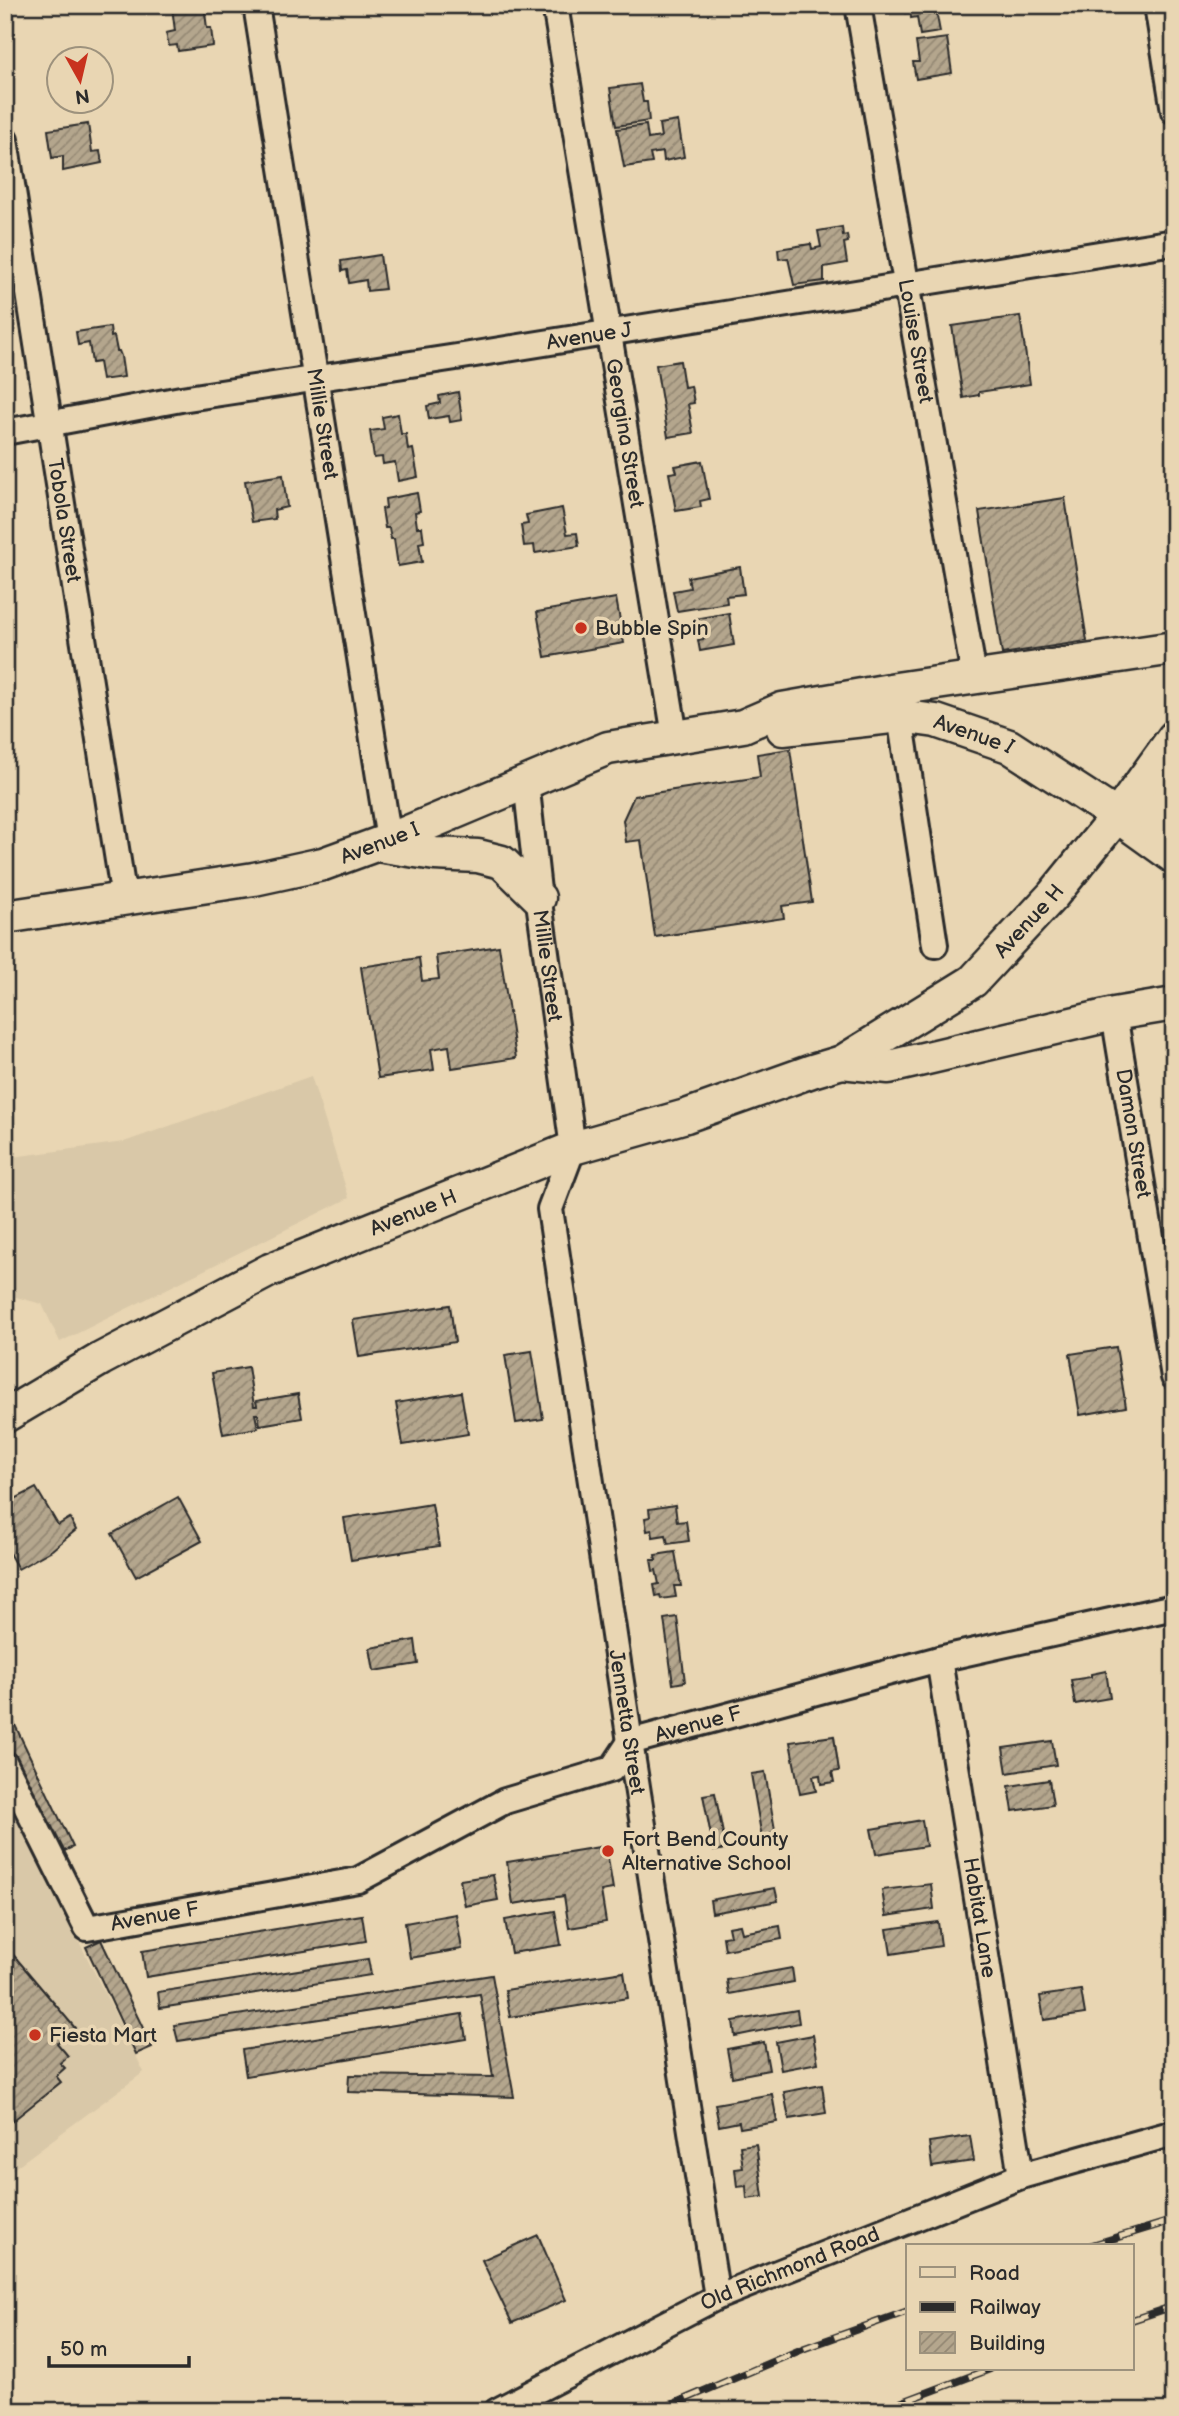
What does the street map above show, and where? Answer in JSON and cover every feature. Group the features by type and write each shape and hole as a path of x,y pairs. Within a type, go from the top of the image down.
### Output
{"main road":[{"name":"Avenue I","path":"743,726 782,709 974,676 1174,648"},
{"path":"900,716 926,706 959,699 970,689 974,676"},
{"name":"Avenue I","path":"5,917 254,878 323,864 383,842 608,748 743,726 786,730 900,716 936,721 1009,746 1117,816 1172,856"},
{"path":"1171,741 1160,760 1153,794 1158,837 1172,856"},
{"name":"Avenue H","path":"5,1416 101,1359 270,1270 573,1148 686,1116 842,1062 973,981 1053,895 1117,816 1171,741"},
{"path":"383,842 435,854 478,856 502,862 539,898"},
{"name":"Avenue H","path":"842,1062 889,1067 1114,1014 1174,1004"}],"street":[{"name":"Millie Street","path":"256,5 316,378 383,842"},
{"name":"Georgina Street","path":"555,5 675,736"},
{"name":"Louise Street","path":"858,5 974,676"},
{"path":"1157,5 1174,111"},
{"name":"Tobola Street","path":"5,140 124,899"},
{"name":"Avenue J","path":"5,432 181,399 1174,242"},
{"path":"900,716 935,944"},
{"name":"Millie Street","path":"526,781 573,1148"},
{"name":"Damon Street","path":"1114,1014 1174,1377"},
{"name":"Jennetta Street","path":"573,1148 550,1209 717,2297"},
{"name":"Avenue F","path":"5,1764 87,1928 358,1880 505,1801 612,1769 630,1742 939,1659 1174,1607"},
{"name":"Habitat Lane","path":"939,1659 1021,2176"},
{"name":"Old Richmond Road","path":"497,2411 717,2297 1021,2176 1174,2133"}],"shaded area":[{"path":"311,1076 349,1198 60,1342 42,1304 5,1294 5,1158 124,1142"},
{"path":"5,1793 144,2072 5,2175"}],"building":[{"path":"204,5 213,46 178,51 177,45 169,46 166,33 175,31 172,7"},
{"path":"904,5 935,5 940,32 920,35 917,17 911,18"},
{"path":"947,38 952,73 916,79 913,62 919,62 916,42"},
{"path":"640,84 643,102 647,102 649,121 616,126 610,88"},
{"path":"678,121 684,157 664,161 663,152 650,154 652,163 624,167 617,129 646,125 648,139 661,137 659,124"},
{"path":"88,124 92,152 100,151 102,163 63,171 63,156 52,158 48,130"},
{"path":"842,227 843,236 847,235 848,242 844,243 847,263 824,267 824,281 794,285 788,258 779,259 778,249 811,244 812,249 821,247 818,231"},
{"path":"380,255 385,289 367,291 366,280 349,283 347,270 342,271 341,261"},
{"path":"1020,316 1030,384 979,392 979,395 963,398 952,326"},
{"path":"110,327 111,337 114,336 117,351 121,356 124,377 102,380 99,362 92,363 89,343 78,345 76,332"},
{"path":"680,361 684,387 691,386 694,403 688,404 693,433 668,437 656,365"},
{"path":"458,392 462,420 450,422 449,416 429,419 427,406 440,403 439,396"},
{"path":"398,414 401,434 406,434 408,450 413,449 418,477 398,481 395,462 383,464 382,457 374,458 370,431 384,429 382,417"},
{"path":"702,461 709,499 700,501 701,507 676,511 669,473 677,472 675,466"},
{"path":"283,475 287,507 274,510 275,519 252,522 245,481"},
{"path":"417,493 420,511 415,512 417,527 422,527 424,542 419,543 422,562 398,566 394,539 391,539 389,528 385,528 382,509 386,508 385,499"},
{"path":"1065,498 1087,641 1002,654 979,511"},
{"path":"562,508 567,534 577,533 579,546 535,553 534,545 524,546 521,525 528,524 526,515"},
{"path":"740,567 744,594 726,596 727,603 677,611 673,591 690,588 688,577"},
{"name":"Bubble Spin","path":"616,598 624,643 545,657 537,612"},
{"path":"729,613 734,645 700,651 698,640 704,639 702,631 697,632 695,619"},
{"path":"790,749 812,902 782,906 784,918 655,937 641,840 626,842 623,820 634,796 760,777 757,754"},
{"path":"499,946 516,1058 452,1068 449,1046 431,1049 434,1070 378,1078 361,967 419,958 422,981 439,979 436,956"},
{"path":"450,1305 455,1342 359,1357 353,1320"},
{"path":"1116,1347 1126,1407 1080,1415 1070,1354"},
{"path":"532,1351 543,1419 516,1423 505,1355"},
{"path":"248,1367 254,1406 257,1406 256,1401 298,1394 302,1418 260,1425 258,1414 255,1414 258,1428 223,1434 212,1373"},
{"path":"461,1392 468,1434 403,1445 396,1403"},
{"path":"36,1488 58,1525 70,1518 76,1530 52,1550 18,1569 5,1546 5,1504"},
{"path":"178,1497 202,1541 136,1577 112,1534"},
{"path":"432,1504 439,1546 351,1560 344,1518"},
{"path":"675,1505 677,1522 686,1521 689,1541 668,1544 666,1535 653,1537 652,1530 647,1531 645,1518 650,1517 649,1509"},
{"path":"675,1552 681,1586 674,1586 676,1597 661,1599 660,1595 656,1596 654,1585 659,1584 651,1560 656,1560 655,1555"},
{"path":"677,1617 685,1682 673,1684 664,1619"},
{"path":"415,1640 418,1664 374,1671 370,1648"},
{"path":"1106,1671 1110,1698 1075,1704 1071,1680"},
{"path":"5,1704 73,1847 58,1854 5,1744"},
{"path":"834,1736 839,1771 832,1772 834,1782 821,1784 820,1775 813,1776 816,1791 800,1794 790,1742"},
{"path":"1052,1741 1056,1765 1007,1773 1003,1748"},
{"path":"765,1772 776,1836 762,1838 751,1774"},
{"path":"1049,1780 1053,1805 1013,1811 1009,1786"},
{"path":"715,1793 726,1849 714,1851 703,1795"},
{"path":"922,1820 926,1846 876,1854 871,1829"},
{"path":"606,1846 613,1889 601,1891 606,1922 569,1928 564,1896 513,1904 507,1862"},
{"path":"493,1875 498,1900 465,1906 460,1880"},
{"path":"931,1884 934,1909 886,1916 882,1890"},
{"path":"775,1888 778,1901 712,1913 710,1900"},
{"path":"555,1911 561,1945 511,1953 505,1920"},
{"path":"456,1914 462,1949 410,1958 405,1923"},
{"path":"362,1915 366,1941 146,1977 142,1951"},
{"path":"938,1922 941,1946 891,1954 887,1929"},
{"path":"740,1925 742,1933 780,1926 782,1939 725,1950 723,1937 730,1936 728,1927"},
{"path":"101,1940 152,2047 136,2054 86,1947"},
{"name":"Fiesta Mart","path":"5,1945 75,2028 57,2043 68,2056 60,2063 65,2068 56,2076 61,2082 5,2127"},
{"path":"368,1959 371,1975 160,2008 158,1992"},
{"path":"792,1968 794,1982 729,1994 727,1980"},
{"path":"624,1972 628,1998 510,2017 505,1990"},
{"path":"492,1975 514,2097 348,2092 349,2075 493,2077 480,1994 178,2041 174,2025"},
{"path":"1081,1990 1085,2014 1044,2020 1040,1996"},
{"path":"797,2010 799,2023 735,2036 733,2021"},
{"path":"462,2014 466,2039 246,2076 242,2050"},
{"path":"813,2035 818,2063 781,2070 776,2042"},
{"path":"764,2042 769,2070 732,2077 727,2049"},
{"path":"822,2085 826,2113 789,2119 784,2092"},
{"path":"772,2094 777,2122 740,2128 739,2122 719,2126 715,2104"},
{"path":"970,2136 974,2161 932,2167 929,2142"},
{"path":"756,2144 763,2197 747,2199 746,2186 737,2187 735,2169 743,2168 740,2146"},
{"path":"538,2235 566,2300 512,2323 482,2260"}],"railway":[{"path":"1096,2244 1174,2220"},
{"path":"1134,2319 1174,2306"},
{"path":"657,2411 805,2348 906,2312"},
{"path":"879,2411 987,2370"}],"place":[{"name":"Bubble Spin","path":"581,628"},
{"name":"Fort Bend County Alternative School","path":"608,1851"},
{"name":"Fiesta Mart","path":"35,2035"}]}
